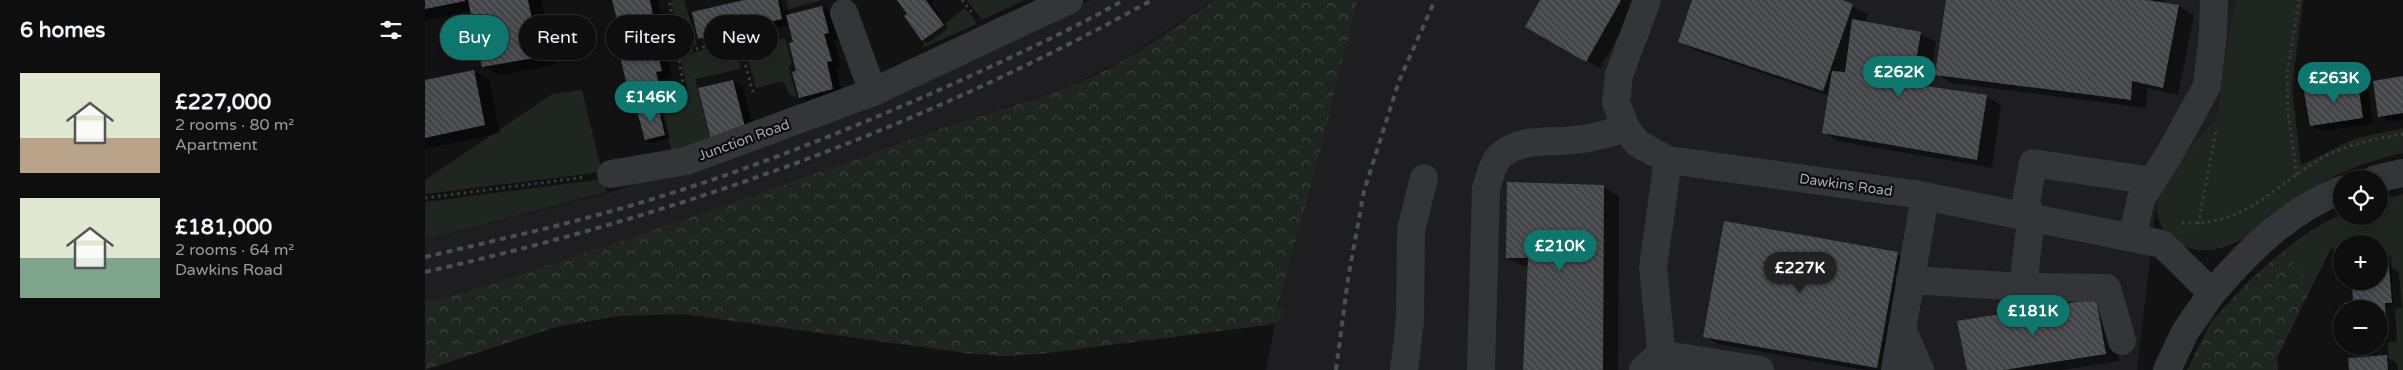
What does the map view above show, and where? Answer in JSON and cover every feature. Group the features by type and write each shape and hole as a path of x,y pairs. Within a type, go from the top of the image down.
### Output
{"street":[{"name":"Junction Road","path":"611,174 686,161 873,92 1069,0"},
{"path":"1647,0 1619,76 1616,102 1626,128 1637,143 1668,160 1653,267 1655,365 1761,370"},
{"path":"2132,238 2141,199 2171,154 2207,86 2213,34 2214,0"},
{"path":"844,13 873,92"},
{"path":"1481,370 1486,189 1495,163 1504,152 1517,146 1538,141 1594,137 1626,128"},
{"name":"Dawkins Road","path":"1668,160 1925,197 2162,244 2212,293"},
{"path":"2023,287 2031,218 2026,202 2033,163 2153,181"},
{"path":"2388,176 2403,173"},
{"path":"1404,370 1410,321 1411,230 1424,178"},
{"path":"2167,370 2185,332 2212,293 2245,256 2267,235 2314,203 2333,194"},
{"path":"1895,370 1925,197"},
{"path":"1910,280 2023,287 2107,288 2122,340"},
{"path":"1902,329 1920,370"}],"path":[{"path":"669,0 672,15"},
{"path":"2297,175 2288,113 2287,73 2299,0"},
{"path":"635,109 685,96 678,60"},
{"path":"744,60 753,92"},
{"path":"2180,223 2199,224 2222,220 2249,208 2321,159 2355,144 2403,134"},
{"path":"425,198 611,174"}],"shaded area":[{"path":"1090,0 1215,0 1121,61 1066,88 919,135 769,192 612,245 447,297 425,301 425,240 611,192 853,111"},
{"path":"1358,0 2235,0 2216,115 2177,166 2156,208 2137,370 1266,370 1275,324 1287,311 1278,307 1317,165"}],"green space":[{"path":"671,0 684,0 688,15 675,15"},
{"path":"781,0 823,0 783,11"},
{"path":"967,0 1025,0 982,20"},
{"path":"1215,0 1358,0 1317,165 1278,307 1287,311 1275,324 1040,354 1002,356 965,353 683,314 619,316 556,327 425,370 425,301 447,297 621,241 793,182 927,133 1065,88 1124,60"},
{"path":"2235,0 2303,0 2292,88 2301,165 2354,139 2403,128 2403,153 2348,170 2333,170 2333,177 2242,240 2224,247 2205,250 2187,247 2177,242 2163,229 2157,214 2158,199 2164,184 2173,170 2215,116"},
{"path":"965,8 976,21 975,25 922,48 926,39"},
{"path":"694,34 697,44 694,45"},
{"path":"785,38 792,64 789,67 797,98 789,94 783,81 756,88 748,60 778,60 778,40"},
{"path":"704,50 704,60 738,60 741,69 695,79 711,143 672,153 660,106 689,98 681,60 694,60 694,52"},
{"path":"582,90 602,172 425,194 425,180 552,94"},
{"path":"604,179 607,192 425,240 425,202"},
{"path":"2403,194 2403,370 2389,370 2388,305 2393,304 2391,256 2388,256 2388,235 2333,235 2333,249 2331,249 2312,286 2283,251 2308,232 2333,218 2333,225 2388,225 2388,198"},
{"path":"2283,251 2312,286 2277,358 2278,370 2187,370 2212,320 2251,279"}],"building":[{"path":"425,0 465,0 465,1 425,9"},
{"path":"468,0 528,0 531,15 519,15 519,60 523,60 482,67 481,60 509,60 509,15 471,15"},
{"path":"612,0 650,0 653,15 616,15"},
{"path":"744,0 778,0 782,19 778,20 778,15 704,15 704,38 698,39 692,12"},
{"path":"897,0 926,0 944,25 922,41 904,16 907,14"},
{"path":"1540,0 1621,0 1586,62 1525,27"},
{"path":"1692,0 1842,0 1853,4 1823,91 1678,42"},
{"path":"1946,0 2147,0 2179,5 2163,88 2132,81 2131,100 1935,75"},
{"path":"822,6 829,33 824,34 832,61 827,62 833,89 799,98 792,72 796,71 789,43 793,42 786,15"},
{"path":"1852,19 1921,32 1912,84 1987,95 1977,160 1822,133 1832,71 1845,72"},
{"path":"621,60 659,60 662,71 656,72 663,100 632,108"},
{"path":"474,70 485,125 425,138 425,80"},
{"path":"2403,76 2403,113 2378,117 2373,81"},
{"path":"733,80 747,135 712,144 698,88"},
{"path":"2358,83 2363,118 2310,126 2304,91"},
{"path":"658,106 665,135 645,140 637,111"},
{"path":"1507,182 1604,185 1603,370 1523,370 1528,258 1506,258"},
{"path":"1724,221 1898,252 1877,368 1703,337"},
{"path":"2389,265 2392,303 2388,303 2388,300 2353,300 2352,290 2388,290"},
{"path":"2096,299 2106,354 2004,370 1967,370 1957,321"},
{"path":"2387,355 2388,370 2349,370 2348,358"}],"railway":[{"path":"425,257 601,214 691,187 780,155 955,83 1061,33 1124,0"},
{"path":"425,272 521,249 615,223 707,194 798,162 888,127 977,88 1065,46 1152,0"},
{"path":"1336,370 1348,279 1364,191 1399,81 1435,0"}]}
